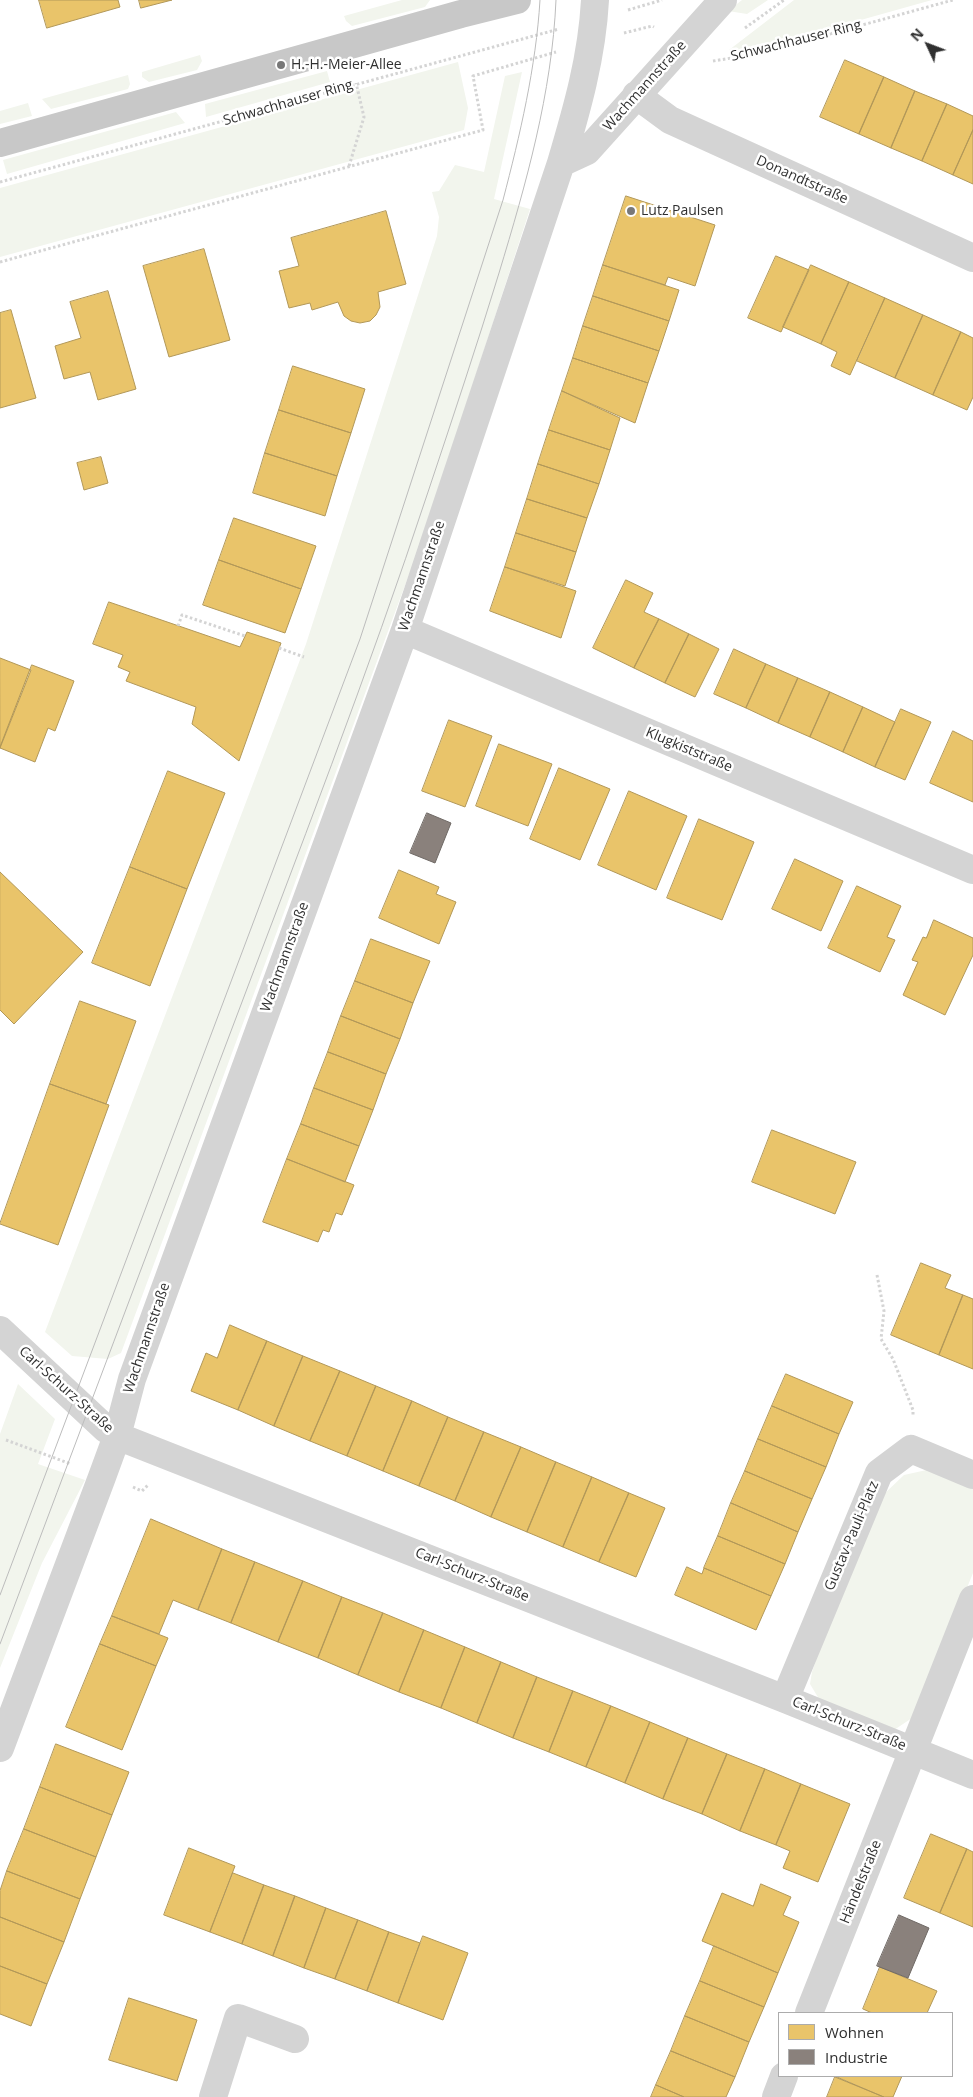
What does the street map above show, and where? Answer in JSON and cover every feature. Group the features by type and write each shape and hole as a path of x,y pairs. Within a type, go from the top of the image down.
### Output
{"main road":[{"path":"0,143 510,1"}],"street":[{"name":"Wachmannstraße","path":"561,163 587,151 723,0"},
{"name":"Wachmannstraße","path":"0,1748 117,1436 132,1379 405,630 561,163 582,91 594,10"},
{"name":"Donandtstraße","path":"636,95 670,120 973,258"},
{"name":"Klugkiststraße","path":"405,630 973,870"},
{"name":"Carl-Schurz-Straße","path":"0,1330 94,1418 117,1436 785,1699 973,1776"},
{"path":"911,1449 973,1475"},
{"name":"Gustav-Pauli-Platz","path":"785,1699 879,1473 911,1449"},
{"path":"914,1751 973,1599"},
{"name":"Händelstraße","path":"809,2012 914,1751"},
{"path":"213,2097 238,2018 295,2039"},
{"path":"776,2097 784,2077"}],"path":[{"name":"Schwachhauser Ring","path":"0,182 477,50 594,10 662,0"},
{"name":"Schwachhauser Ring","path":"652,26 693,64 757,54 953,0"},
{"path":"349,166 364,117 354,76"},
{"path":"0,262 483,130 473,76"},
{"path":"178,626 182,615 245,636"},
{"path":"279,648 304,656"},
{"path":"877,1275 884,1311 881,1339 893,1359 913,1410 911,1449"}],"shaded area":[{"path":"402,0 430,0 425,7 352,26 346,21 344,16"},
{"path":"742,0 768,0 747,14 728,11"},
{"path":"794,0 932,0 736,55 729,50"},
{"path":"200,55 202,61 197,70 149,82 142,77 142,72"},
{"path":"458,62 468,108 464,130 0,257 0,188"},
{"path":"327,71 330,82 206,117 205,104"},
{"path":"522,72 494,199 530,209 424,534 121,1353 108,1359 72,1356 45,1332 306,644 437,236 439,217 432,192 439,191 455,165 484,172 505,76"},
{"path":"128,75 130,84 128,89 51,109 42,99"},
{"path":"28,103 32,116 0,124 0,111"},
{"path":"176,112 185,123 7,174 3,160"},
{"path":"18,1384 55,1419 38,1464 85,1480 42,1563 0,1668 0,1434"},
{"path":"931,1469 968,1484 973,1489 973,1573 915,1716 894,1730 819,1699 810,1684 825,1633 883,1495 904,1475"}],"building: Wohnen":[{"path":"39,0 118,0 120,7 47,28"},
{"path":"139,0 172,0 141,8"},
{"path":"845,60 884,77 859,134 820,117"},
{"path":"884,77 915,91 891,148 859,134"},
{"path":"915,91 947,104 922,161 891,148"},
{"path":"947,104 973,116 973,130 953,175 922,161"},
{"path":"973,130 973,184 953,175"},
{"path":"626,196 715,225 695,286 668,277 665,285 603,265"},
{"path":"386,211 406,284 378,292 380,307 370,321 360,323 351,321 344,316 338,302 312,310 310,303 289,308 279,271 299,266 291,238"},
{"path":"204,249 230,340 169,357 143,266"},
{"path":"776,256 809,270 781,332 748,318"},
{"path":"603,265 679,290 669,321 593,296"},
{"path":"811,265 849,282 821,344 783,327"},
{"path":"849,282 885,298 850,375 831,366 837,352 821,344"},
{"path":"108,291 136,389 98,400 90,372 64,379 55,346 81,338 70,302"},
{"path":"593,296 669,321 659,351 583,326"},
{"path":"885,298 923,315 895,378 857,361"},
{"path":"11,310 36,398 0,408 0,313"},
{"path":"923,315 961,332 933,395 895,378"},
{"path":"583,326 659,351 648,383 573,358"},
{"path":"961,332 973,338 973,397 967,410 933,395"},
{"path":"573,358 648,383 635,423 562,391"},
{"path":"293,366 365,389 351,433 279,410"},
{"path":"562,391 620,418 610,450 549,430"},
{"path":"279,410 351,433 337,476 265,453"},
{"path":"549,430 610,450 599,484 538,464"},
{"path":"265,453 337,476 325,516 253,493"},
{"path":"101,457 108,483 84,490 77,463"},
{"path":"538,464 599,484 587,518 527,499"},
{"path":"527,499 587,518 576,552 516,533"},
{"path":"234,518 316,546 301,589 219,560"},
{"path":"516,533 576,552 565,586 505,567"},
{"path":"219,560 301,589 285,633 203,605"},
{"path":"505,567 576,591 561,638 490,611"},
{"path":"626,580 653,593 644,612 659,619 634,668 593,648"},
{"path":"109,602 240,647 247,632 281,643 239,761 192,724 196,707 126,681 130,672 118,667 123,655 93,644"},
{"path":"659,619 689,634 665,683 634,668"},
{"path":"689,634 719,649 695,697 665,683"},
{"path":"734,649 766,664 746,708 714,694"},
{"path":"0,658 31,670 0,748"},
{"path":"766,664 798,678 778,723 746,708"},
{"path":"32,665 74,681 55,731 48,728 35,762 0,748"},
{"path":"798,678 830,692 810,737 778,723"},
{"path":"830,692 863,707 843,752 810,737"},
{"path":"863,707 895,722 875,767 843,752"},
{"path":"901,709 931,722 905,780 875,767"},
{"path":"449,720 492,736 465,807 422,791"},
{"path":"953,731 973,741 973,802 930,783"},
{"path":"499,744 552,764 528,826 476,806"},
{"path":"559,768 610,789 580,860 530,839"},
{"path":"168,771 225,793 187,889 130,867"},
{"path":"629,791 687,816 656,890 598,865"},
{"path":"699,819 754,842 722,920 667,898"},
{"path":"795,859 843,881 821,931 772,909"},
{"path":"130,867 187,889 150,986 92,963"},
{"path":"399,870 439,887 436,894 456,902 439,944 379,918"},
{"path":"0,872 83,952 14,1024 0,1010"},
{"path":"857,886 901,906 887,937 895,940 880,972 828,948"},
{"path":"934,920 973,938 973,955 945,1015 903,995 918,962 912,960 923,937 926,938"},
{"path":"371,939 430,961 413,1003 355,981"},
{"path":"355,981 413,1003 400,1039 341,1016"},
{"path":"80,1001 136,1021 106,1104 50,1084"},
{"path":"341,1016 400,1039 386,1074 328,1052"},
{"path":"328,1052 386,1074 373,1110 314,1088"},
{"path":"50,1084 109,1105 58,1245 0,1224"},
{"path":"314,1088 373,1110 359,1146 301,1124"},
{"path":"301,1124 359,1146 345,1182 287,1159"},
{"path":"772,1130 856,1162 835,1214 752,1182"},
{"path":"287,1159 354,1185 342,1215 336,1213 329,1232 323,1230 318,1242 263,1222"},
{"path":"921,1263 951,1275 945,1288 963,1295 939,1355 891,1335"},
{"path":"963,1295 973,1299 973,1369 939,1355"},
{"path":"230,1325 267,1341 238,1410 191,1391 206,1353 217,1358"},
{"path":"267,1341 303,1356 274,1426 238,1410"},
{"path":"303,1356 340,1371 310,1441 274,1426"},
{"path":"340,1371 376,1386 347,1456 310,1441"},
{"path":"786,1374 853,1402 839,1434 772,1406"},
{"path":"376,1386 412,1401 383,1471 347,1456"},
{"path":"412,1401 448,1417 419,1486 383,1471"},
{"path":"772,1406 839,1434 826,1467 758,1439"},
{"path":"448,1417 484,1432 455,1501 419,1486"},
{"path":"484,1432 521,1447 491,1517 455,1501"},
{"path":"758,1439 826,1467 812,1499 745,1471"},
{"path":"521,1447 556,1462 527,1532 491,1517"},
{"path":"556,1462 592,1477 563,1547 527,1532"},
{"path":"745,1471 812,1499 798,1532 731,1503"},
{"path":"592,1477 629,1493 599,1562 563,1547"},
{"path":"629,1493 665,1508 636,1577 599,1562"},
{"path":"731,1503 798,1532 785,1564 718,1536"},
{"path":"151,1519 222,1549 198,1610 173,1600 159,1634 112,1616"},
{"path":"718,1536 785,1564 771,1596 704,1568"},
{"path":"222,1549 255,1562 231,1623 198,1610"},
{"path":"255,1562 303,1581 278,1642 231,1623"},
{"path":"687,1567 702,1574 704,1568 771,1596 756,1630 675,1595"},
{"path":"303,1581 342,1597 318,1658 278,1642"},
{"path":"342,1597 383,1613 358,1675 318,1658"},
{"path":"383,1613 424,1630 399,1692 358,1675"},
{"path":"112,1616 168,1638 156,1666 100,1644"},
{"path":"424,1630 465,1647 441,1708 399,1692"},
{"path":"100,1644 156,1666 122,1750 66,1727"},
{"path":"465,1647 501,1662 477,1723 441,1708"},
{"path":"501,1662 537,1677 513,1738 477,1723"},
{"path":"537,1677 573,1691 549,1752 513,1738"},
{"path":"573,1691 611,1706 586,1767 549,1752"},
{"path":"611,1706 650,1722 625,1783 586,1767"},
{"path":"650,1722 688,1738 663,1799 625,1783"},
{"path":"688,1738 727,1754 702,1814 663,1799"},
{"path":"56,1744 129,1772 112,1815 40,1787"},
{"path":"727,1754 765,1769 740,1831 702,1814"},
{"path":"765,1769 801,1784 776,1845 740,1831"},
{"path":"801,1784 850,1804 818,1882 783,1868 790,1851 776,1845"},
{"path":"40,1787 112,1815 96,1857 24,1829"},
{"path":"24,1829 96,1857 80,1899 7,1871"},
{"path":"931,1834 967,1849 940,1913 904,1898"},
{"path":"189,1848 235,1866 210,1932 164,1915"},
{"path":"967,1849 973,1852 973,1927 940,1913"},
{"path":"7,1871 80,1899 64,1942 0,1917 0,1891"},
{"path":"233,1873 264,1885 242,1944 210,1932"},
{"path":"761,1884 791,1897 783,1915 799,1922 778,1973 702,1941 722,1893 753,1906"},
{"path":"264,1885 295,1896 273,1956 242,1944"},
{"path":"295,1896 326,1908 304,1968 273,1956"},
{"path":"326,1908 358,1920 335,1979 304,1968"},
{"path":"0,1917 64,1942 47,1984 0,1966"},
{"path":"358,1920 389,1932 367,1991 335,1979"},
{"path":"389,1932 420,1943 398,2003 367,1991"},
{"path":"423,1936 468,1953 443,2020 398,2003"},
{"path":"714,1946 778,1973 764,2007 700,1981"},
{"path":"0,1966 47,1984 31,2026 0,2014"},
{"path":"880,1967 937,1991 927,2012 870,2012 863,2009"},
{"path":"700,1981 764,2007 749,2042 685,2016"},
{"path":"129,1998 197,2020 177,2081 109,2060"},
{"path":"685,2016 749,2042 735,2077 671,2051"},
{"path":"671,2051 735,2077 726,2097 684,2097 656,2085"},
{"path":"835,2077 884,2097 827,2097"},
{"path":"837,2077 902,2077 893,2097 884,2097"},
{"path":"656,2085 684,2097 651,2097"}],"building: Industrie":[{"path":"427,813 451,823 435,863 410,853"},
{"path":"899,1915 929,1928 908,1978 877,1966"}],"tram line":[{"path":"0,1595 360,639 503,200 526,101 535,50 540,0"},
{"path":"0,1644 332,765 406,558 474,354 519,206 543,104 554,35 556,0"}],"place":[{"name":"H.-H.-Meier-Allee","path":"281,65"},
{"name":"Lutz Paulsen","path":"631,211"}]}
